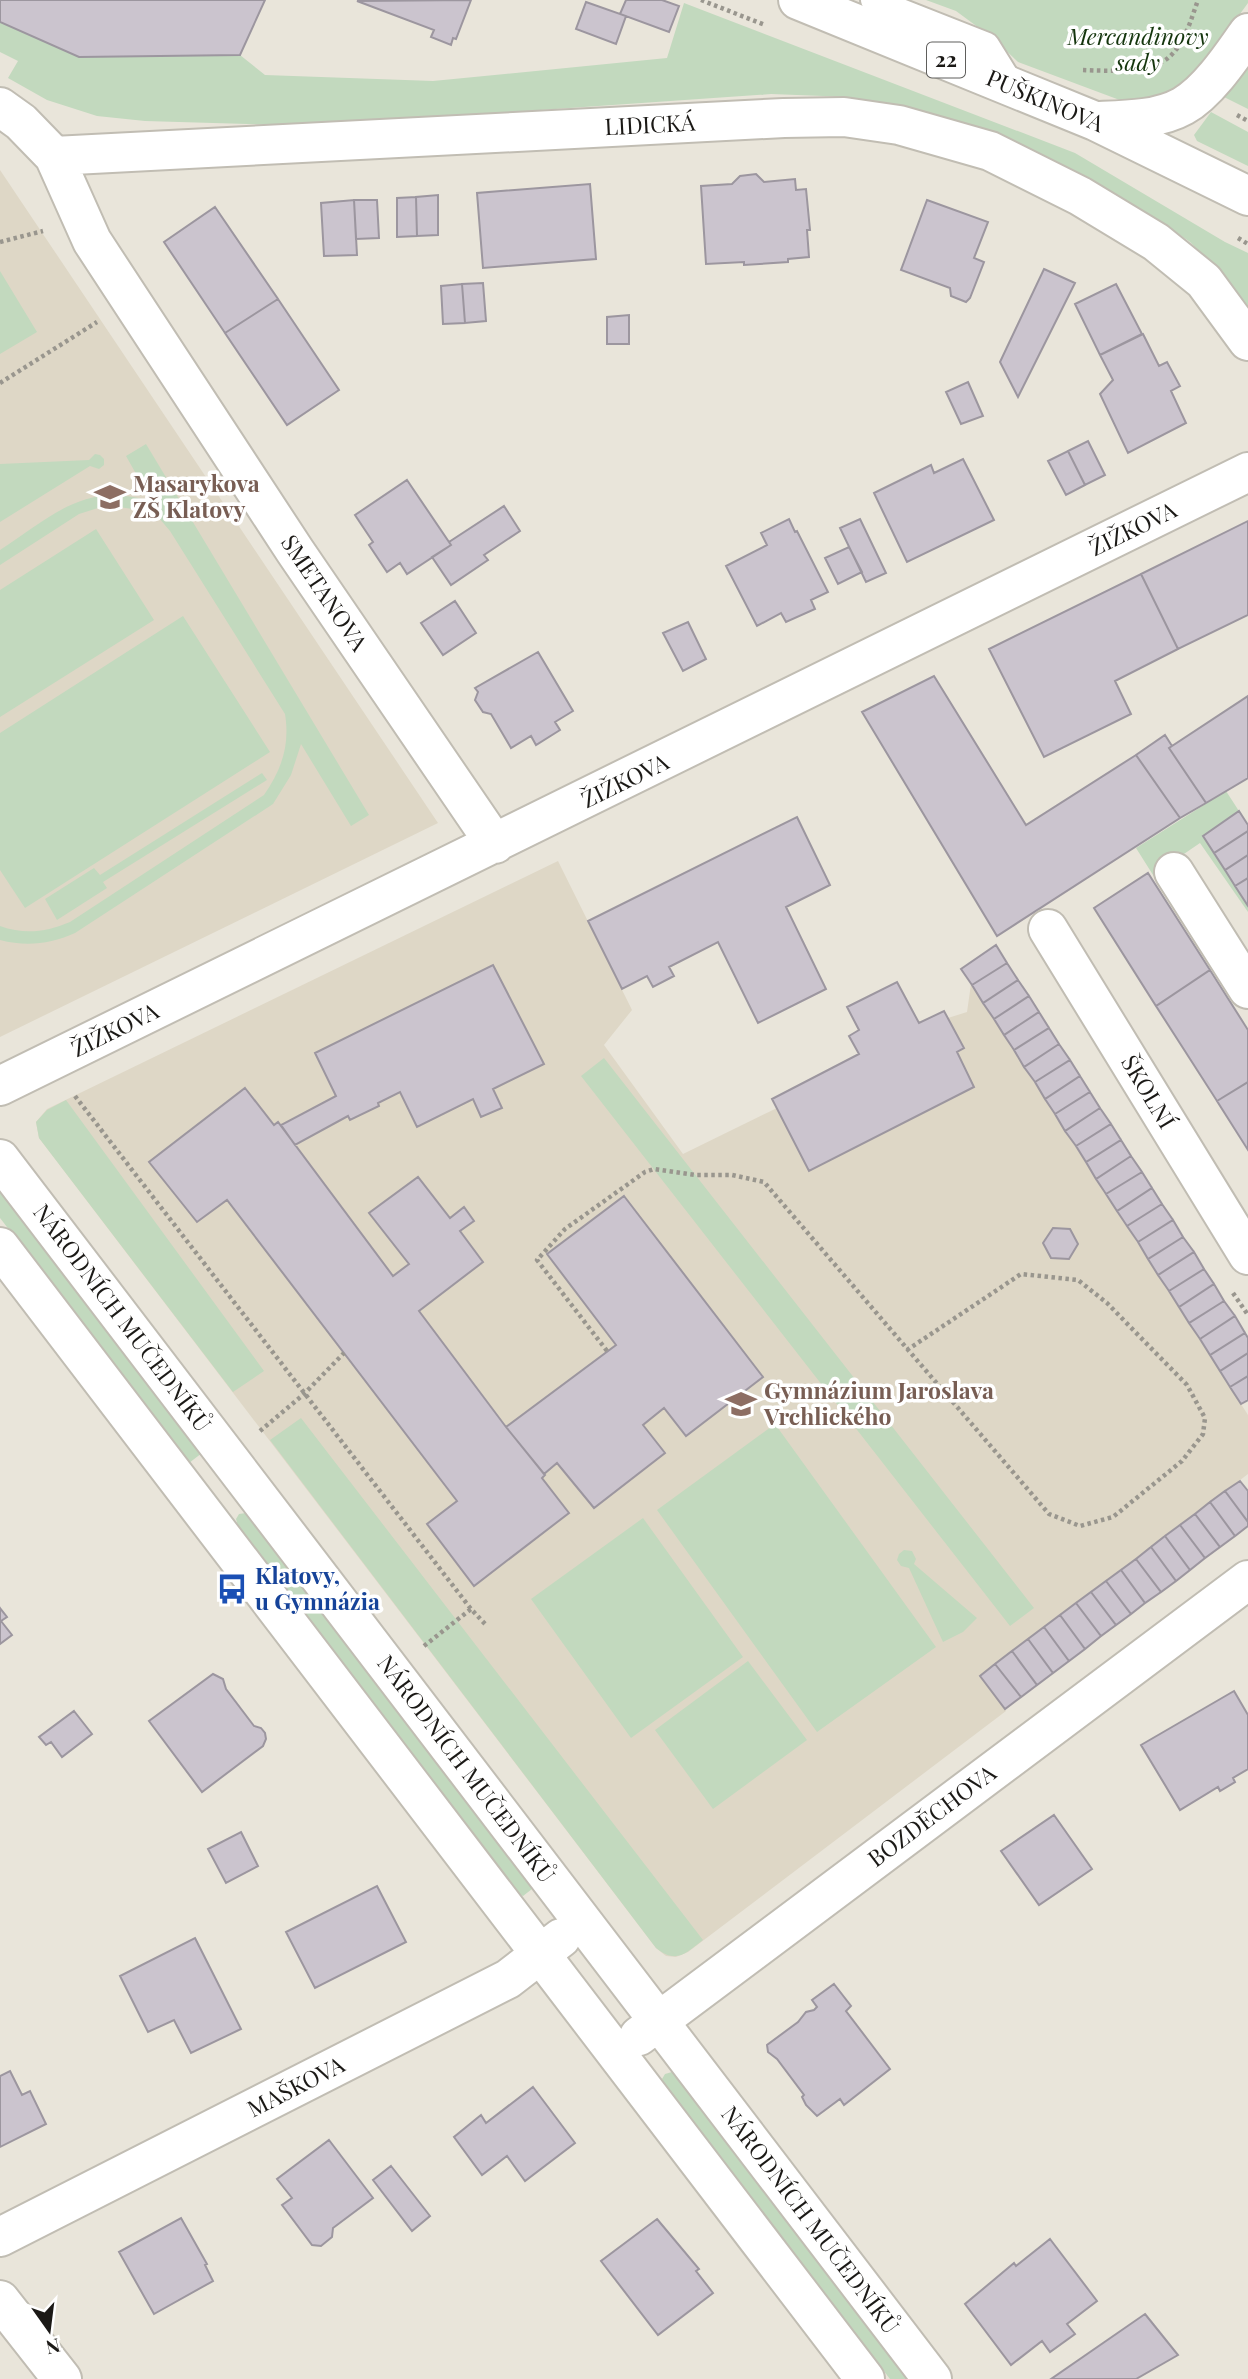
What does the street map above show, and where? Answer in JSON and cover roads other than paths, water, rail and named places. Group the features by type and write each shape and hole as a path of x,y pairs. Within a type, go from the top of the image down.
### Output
{"street":[{"name":"PUŠKINOVA","path":"798,0 1095,121 1248,196"},
{"path":"1095,121 1134,120 1181,107 1198,96 1248,33"},
{"path":"0,107 21,122 54,156"},
{"name":"LIDICKÁ","path":"54,156 784,118 844,117 899,125 990,151 1080,196 1156,242 1204,281 1248,341"},
{"name":"SMETANOVA","path":"54,156 92,241 295,551 495,844"},
{"name":"ŽIŽKOVA","path":"0,1086 1248,472"},
{"path":"1174,872 1248,989"},
{"name":"ŠKOLNÍ","path":"1048,929 1248,1255"},
{"name":"NÁRODNÍCH MUČEDNÍKŮ","path":"0,1159 932,2379"},
{"path":"0,1247 865,2379"},
{"path":"204,1513 246,1481"},
{"name":"BOZDĚCHOVA","path":"617,2054 1244,1593"},
{"name":"MAŠKOVA","path":"0,2237 508,1979 583,1922"},
{"path":"0,2300 62,2379"}],"lane":[{"path":"873,0 987,45 1014,88"}],"place":[{"name":"Masarykova ZŠ Klatovy","path":"110,497"},
{"name":"Gymnázium Jaroslava Vrchlického","path":"741,1404"},
{"name":"Klatovy, u Gymnázia","path":"232,1589"}],"park label":[{"name":"Mercandinovy sady","path":"1138,50"}]}
